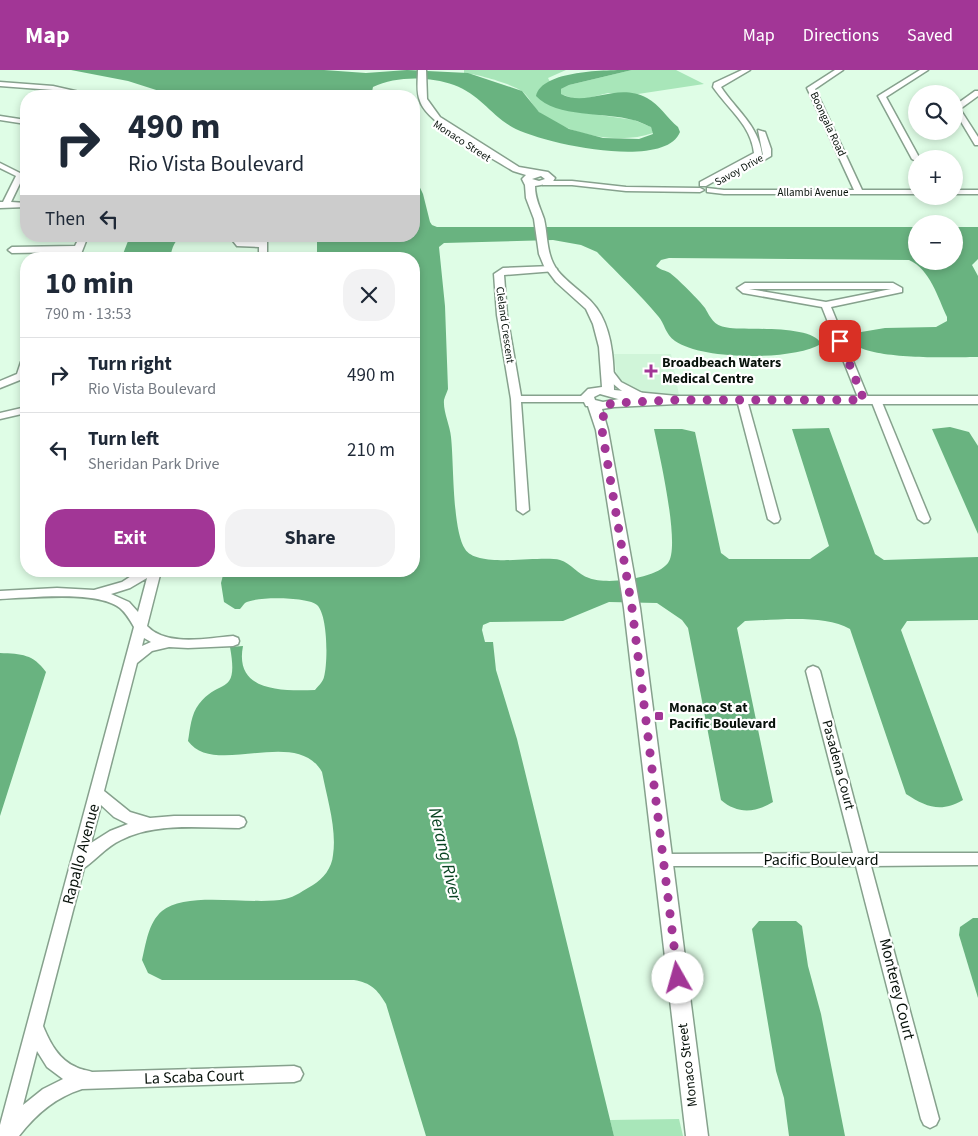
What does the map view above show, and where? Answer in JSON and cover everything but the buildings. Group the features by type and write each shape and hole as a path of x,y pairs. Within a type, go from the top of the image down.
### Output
{"street":[{"name":"Monaco Street","path":"420,92 422,70"},
{"name":"Savoy Drive","path":"546,180 626,189 704,187 767,156 767,149 758,126 722,87 726,81 748,70"},
{"name":"Boongala Road","path":"840,70 811,88 859,192"},
{"path":"911,150 882,96 925,70"},
{"path":"0,84 63,90"},
{"path":"977,94 956,108 978,143"},
{"name":"Monaco Street","path":"420,108 430,121 502,164 531,178 530,198 538,218 545,254 552,269 595,314 602,328 604,356 602,430 632,608 697,1136"},
{"path":"0,118 20,121"},
{"path":"0,165 20,175 3,205 20,205"},
{"path":"531,178 546,180"},
{"name":"Monaco Street","path":"538,218 538,190 546,180"},
{"name":"Allambi Avenue","path":"704,187 724,192 908,192"},
{"path":"963,192 978,192"},
{"path":"77,252 81,242"},
{"path":"238,242 240,244 252,242"},
{"path":"12,250 78,249"},
{"path":"536,269 545,263 545,254"},
{"name":"Cleland Crescent","path":"516,399 502,315 498,274 503,271 552,269"},
{"path":"745,286 862,286 893,286 900,290 826,305 746,291 742,288 745,286"},
{"path":"776,286 777,297"},
{"path":"862,286 869,296"},
{"path":"826,305 924,519"},
{"name":"Monaco Street","path":"602,398 607,371 604,356"},
{"path":"607,371 617,384 642,397"},
{"path":"0,380 20,376"},
{"path":"523,510 516,399 642,397 677,400"},
{"path":"602,398 677,400 978,400"},
{"path":"742,400 774,519"},
{"path":"0,405 20,407"},
{"path":"0,416 20,410"},
{"path":"79,594 118,588 141,577"},
{"name":"Rapallo Avenue","path":"7,1136 153,577"},
{"path":"0,595 79,594 104,596 119,601 132,611 141,626 152,638 171,642"},
{"path":"132,660 151,646 171,642 233,641"},
{"name":"Pasadena Court","path":"813,671 863,860"},
{"path":"98,794 119,814 132,820 151,824"},
{"path":"78,865 110,836 132,827 151,824 239,822"},
{"name":"Pacific Boulevard","path":"664,860 978,859"},
{"name":"Monterey Court","path":"863,860 930,1119"},
{"name":"La Scaba Court","path":"35,1026 43,1048 55,1064 76,1076 94,1080"},
{"name":"La Scaba Court","path":"7,1136 22,1118 44,1099 75,1083 94,1080 294,1074"}],"shaded area":[{"path":"464,70 566,70 548,78 565,110 634,120 651,127 653,133 625,138 610,138 595,136 565,127 540,113 525,94 518,89 495,80 464,73"},
{"path":"632,70 676,70 704,84 638,94 608,93 584,99 576,99 560,94 561,89 569,85"},
{"path":"614,354 671,354 679,395 642,393 623,384 617,377"},
{"path":"679,1119 683,1136 614,1136 610,1120"}],"water":[{"path":"71,70 324,70 366,73 407,70 468,73 522,91 539,112 569,129 603,138 639,139 653,134 651,127 638,121 556,108 536,96 541,87 562,76 592,71 632,70 569,85 561,89 561,94 581,98 624,92 636,94 656,104 678,127 680,132 670,144 651,150 628,152 574,146 548,140 512,127 478,99 454,85 434,80 413,78 382,83 373,87 372,90 156,90 128,81"},
{"name":"Nerang River","path":"420,188 430,222 437,227 908,227 908,260 669,258 661,260 656,266 670,273 683,284 717,324 730,328 794,331 816,338 821,344 808,350 769,356 725,355 705,352 675,341 669,335 658,316 628,283 597,252 581,245 553,240 444,243 439,247 445,306 448,389 444,405 451,437 454,495 458,527 465,549 472,555 495,560 560,560 585,576 607,581 642,577 662,569 668,563 671,554 671,520 654,429 682,429 695,432 721,553 729,559 810,559 829,546 792,429 829,428 875,554 884,560 978,557 978,620 907,621 901,630 963,800 941,807 927,805 906,794 850,629 839,624 827,621 785,619 745,621 737,628 773,802 753,810 733,808 721,800 688,628 682,620 657,603 609,602 563,621 490,622 483,625 482,630 485,642 493,642 496,670 517,739 614,1136 426,1136 386,1004 380,994 369,985 354,980 162,980 148,973 142,960 148,934 154,921 162,911 173,905 187,901 203,900 272,901 285,899 317,883 331,864 334,835 331,814 322,772 310,759 294,753 216,755 200,751 188,741 190,727 199,704 230,680 232,663 230,647 243,646 242,661 246,672 253,680 263,686 275,689 315,690 324,677 326,661 325,628 321,610 317,605 304,600 270,598 251,601 245,603 240,609 235,609 224,602 221,583 222,577 420,577 420,252 317,252 317,242 420,242"},
{"path":"963,227 978,227 978,259 972,265 978,276 978,357 928,357 884,354 866,350 854,344 851,335 855,333 885,328 936,327 947,321 947,317 923,270 963,270"},
{"path":"128,242 176,242 171,252 124,252"},
{"path":"950,427 969,432 978,446 978,534 932,429"},
{"path":"0,653 32,658 46,672 0,816"},
{"path":"973,918 978,918 978,998 959,935 960,927"},
{"path":"759,921 796,921 802,926 808,966 821,1014 845,1136 789,1136 784,1098 776,1071 752,929"}],"place":[{"name":"Broadbeach Waters Medical Centre","path":"651,371"},
{"name":"Monaco St at Pacific Boulevard","path":"659,716"}],"route":[{"path":"678,978 632,608 602,430 605,406 613,403 677,400 864,400 840,341"}]}
